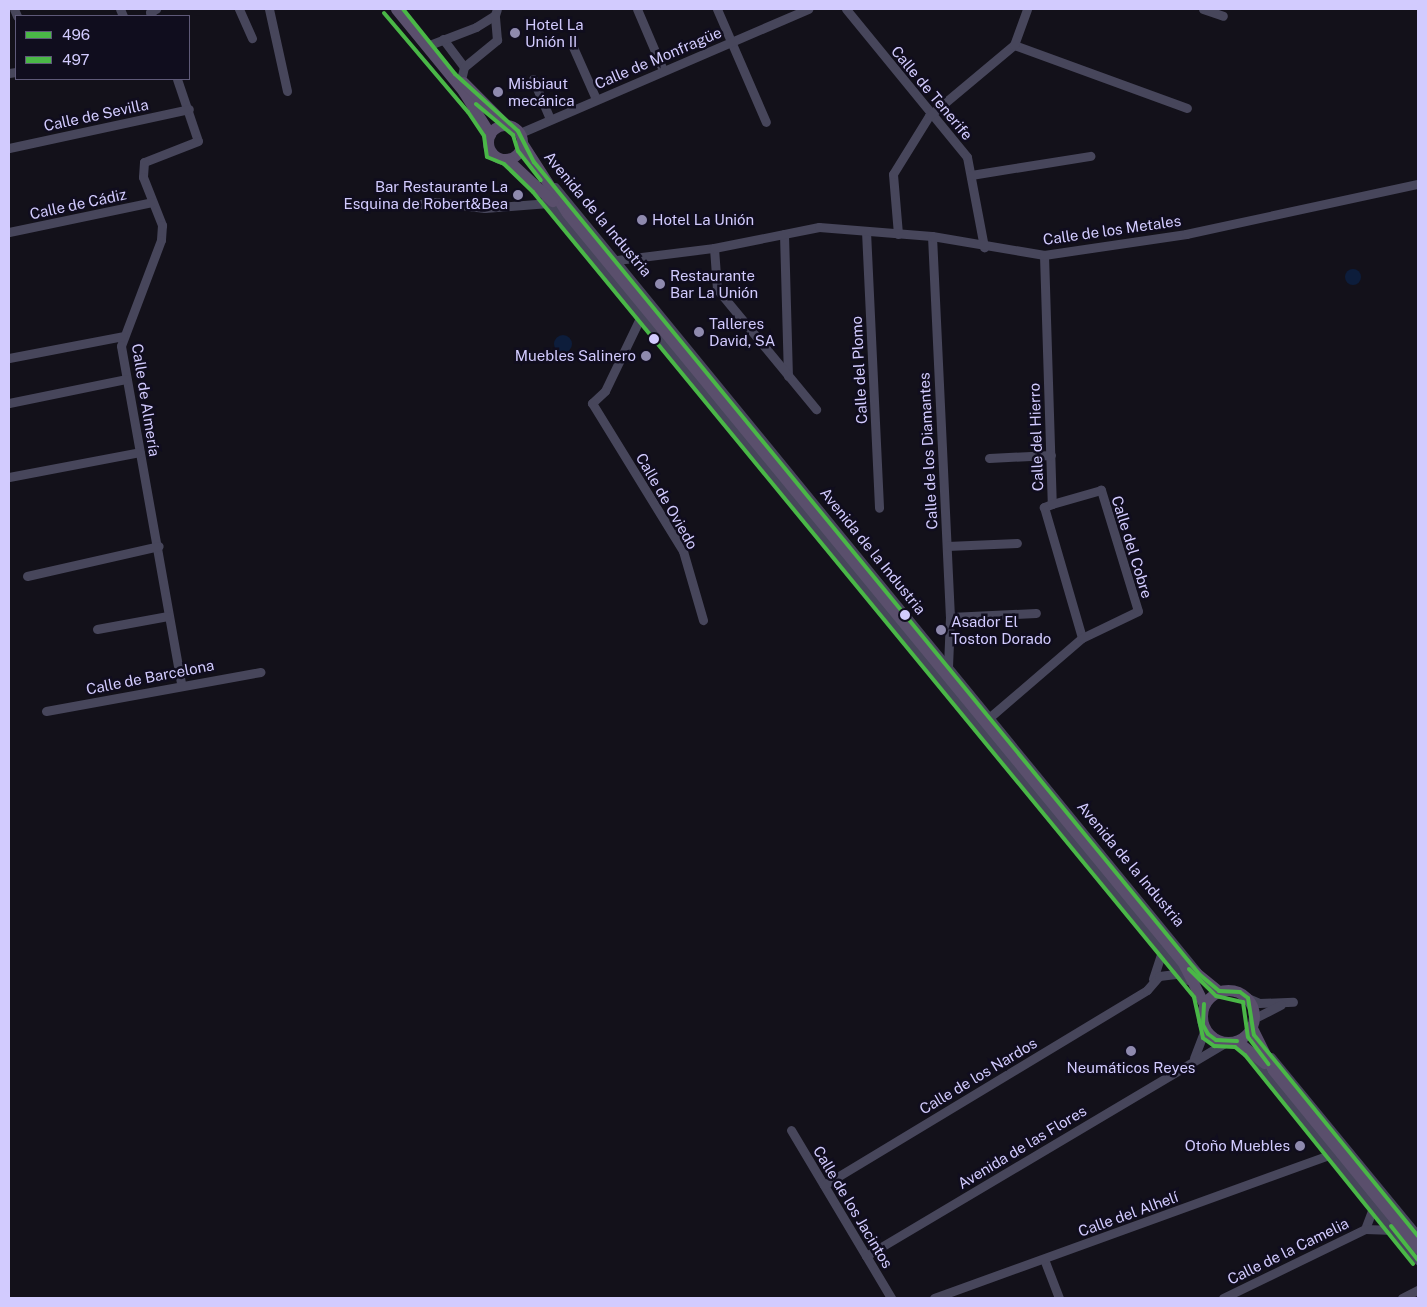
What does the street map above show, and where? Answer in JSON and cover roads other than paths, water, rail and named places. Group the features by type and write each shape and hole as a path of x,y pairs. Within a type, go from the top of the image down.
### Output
{"main road":[{"path":"396,9 473,108 490,134 492,153 507,159 516,155 522,141 461,80 403,9"},
{"path":"490,134 506,125"},
{"name":"Avenida de la Industria","path":"522,141 567,213 1183,968 1202,999"},
{"name":"Avenida de la Industria","path":"507,159 567,213"},
{"name":"Avenida de la Industria","path":"1183,968 1199,974 1219,991"},
{"path":"1273,1070 1254,1027 1248,998 1240,992 1219,991 1202,999 1205,1029 1249,1051 1273,1070 1418,1248"},
{"path":"1232,1042 1254,1027"}],"street":[{"path":"239,9 252,38"},
{"path":"269,9 287,91"},
{"path":"389,9 473,108"},
{"path":"637,9 663,70"},
{"path":"717,9 766,122"},
{"name":"Calle de Monfragüe","path":"522,141 550,119 808,9"},
{"name":"Calle de Tenerife","path":"846,9 929,116 942,124 967,157 984,247"},
{"path":"898,234 893,174 929,116 1014,45 1027,9"},
{"path":"1203,9 1223,16"},
{"path":"432,44 496,12 497,40 464,67 461,80"},
{"path":"443,39 464,67"},
{"path":"1014,45 1188,108"},
{"path":"573,47 596,99"},
{"name":"Calle de Almería","path":"177,80 189,109 198,141 144,162 143,177 162,225 161,240 123,336 126,379 159,546 168,616 181,684"},
{"path":"533,80 550,119"},
{"name":"Calle de Sevilla","path":"9,148 189,109"},
{"name":"Avenida de la Industria","path":"522,141 1199,974"},
{"path":"971,175 1090,156"},
{"name":"Calle de los Metales","path":"617,260 714,248 819,227 932,236 984,247 1044,255 1186,234 1370,191 1418,184"},
{"name":"Avenida de la Industria","path":"538,188 1163,949 1183,968"},
{"name":"Calle de Cádiz","path":"9,232 152,202"},
{"path":"412,205 436,202 485,208 549,203"},
{"name":"Calle del Plomo","path":"866,231 879,508"},
{"path":"784,234 788,376"},
{"name":"Calle de los Diamantes","path":"932,236 950,617 948,666"},
{"path":"714,248 716,290 816,409"},
{"name":"Calle del Hierro","path":"1044,255 1052,504 1044,507 1082,638"},
{"name":"Calle de Oviedo","path":"642,314 605,391 592,404 683,551 703,620"},
{"path":"9,358 123,336"},
{"path":"9,403 126,379"},
{"path":"9,477 140,452"},
{"path":"989,458 1051,455"},
{"name":"Calle del Cobre","path":"1052,504 1101,490 1138,611 1082,638"},
{"path":"946,546 1017,543"},
{"path":"28,576 159,546"},
{"path":"950,617 1036,614"},
{"path":"97,629 168,616"},
{"path":"990,717 1082,638"},
{"name":"Calle de Barcelona","path":"46,711 181,684 260,672"},
{"path":"1147,990 1162,962 1163,949"},
{"name":"Calle de los Nardos","path":"824,1185 1147,990 1164,974 1183,968"},
{"path":"1248,998 1259,1003 1293,1002 1254,1027 1418,1236"},
{"path":"1193,1061 1205,1029"},
{"name":"Avenida de las Flores","path":"866,1256 1193,1061 1232,1042"},
{"path":"1249,1051 1418,1260"},
{"name":"Calle de los Jacintos","path":"791,1130 891,1298"},
{"name":"Calle del Alhelí","path":"934,1298 1331,1154"},
{"name":"Calle de la Camelia","path":"1365,1228 1374,1205"},
{"name":"Calle de la Camelia","path":"1223,1298 1365,1228 1394,1230"},
{"path":"1044,1259 1059,1298"},
{"path":"1402,1298 1418,1290"}],"water":[{"path":"1353,269 1359,271 1361,277 1359,283 1353,285 1347,283 1345,277 1347,271"},
{"path":"563,335 569,338 572,344 569,350 563,353 557,350 554,344 557,338"}],"place":[{"name":"Hotel La Unión II","path":"515,33"},
{"name":"Misbiaut mecánica","path":"498,92"},
{"name":"Bar Restaurante La Esquina de Robert&Bea","path":"518,195"},
{"name":"Hotel La Unión","path":"642,220"},
{"name":"Restaurante Bar La Unión","path":"660,284"},
{"name":"Talleres David, SA","path":"699,332"},
{"name":"Muebles Salinero","path":"646,356"},
{"name":"Asador El Toston Dorado","path":"941,630"},
{"name":"Neumáticos Reyes","path":"1131,1051"},
{"name":"Otoño Muebles","path":"1300,1146"}]}
